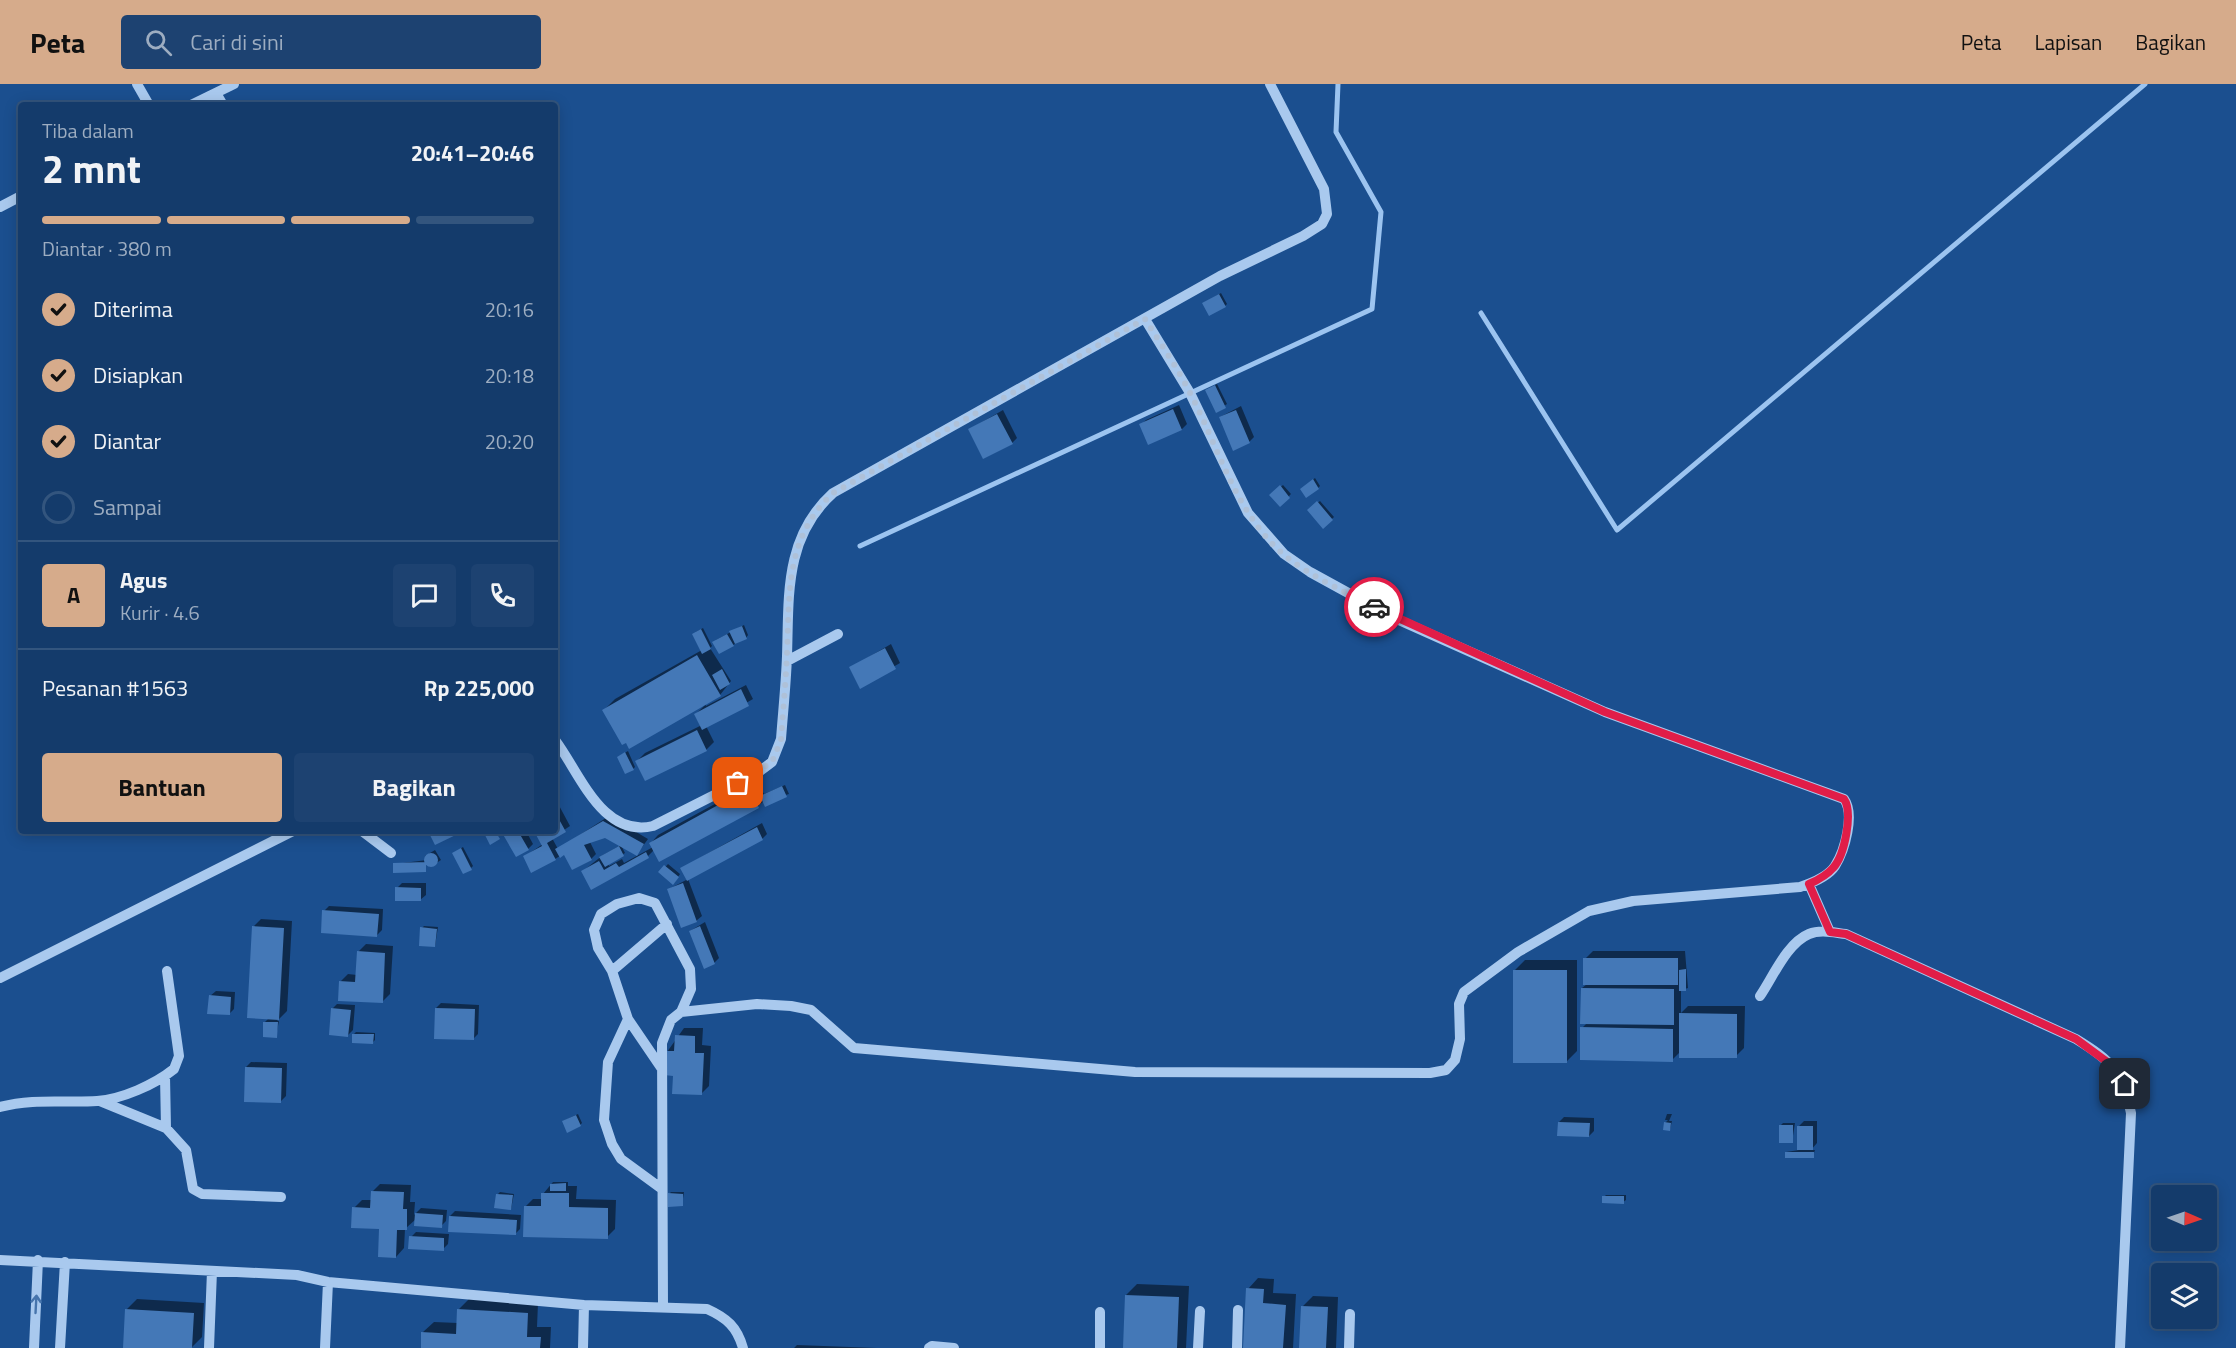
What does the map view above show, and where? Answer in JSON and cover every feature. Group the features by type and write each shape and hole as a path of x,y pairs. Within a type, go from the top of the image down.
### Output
{"lane":[{"path":"137,84 147,102"},
{"path":"197,102 234,84"},
{"path":"558,744 604,813 627,828 639,829 653,826 756,774 772,762 781,740 790,577 802,534 815,510 833,493 1220,276 1303,236 1322,224 1327,214 1324,189 1270,84"},
{"path":"216,93 221,102"},
{"path":"0,207 18,198"},
{"path":"681,1012 757,1005 791,1006 811,1010 854,1048 1123,1071 1430,1073 1446,1070 1455,1060 1460,1039 1459,1005 1464,992 1518,952 1588,911 1633,901 1809,884 1835,867 1842,851 1849,814 1849,806 1844,799 1605,712 1392,617 1310,572 1284,554 1248,513 1190,393 1145,319"},
{"path":"787,661 838,634"},
{"path":"0,978 287,834"},
{"path":"370,834 391,853"},
{"path":"1809,884 1830,932"},
{"path":"662,1069 628,1019 612,970 598,948 594,930 601,914 617,904 639,898 655,903 690,969 691,989 681,1012 671,1020 662,1043 663,1307"},
{"path":"612,970 667,924"},
{"path":"1760,996 1792,948 1808,934 1830,932 1846,934 2076,1039 2110,1064 2125,1084 2131,1113 2120,1348"},
{"path":"0,1107 34,1102 100,1101 140,1089 174,1069 179,1056 168,971"},
{"path":"628,1019 608,1062 604,1120 612,1144 621,1159 662,1189"},
{"path":"165,1076 166,1128"},
{"path":"100,1101 166,1128 186,1150 193,1189 202,1194 281,1197"},
{"path":"0,1260 38,1260 297,1275 328,1282 584,1305 707,1309 724,1317 738,1331 743,1348"},
{"path":"34,1348 38,1260"},
{"path":"60,1348 65,1262"},
{"path":"209,1348 212,1270"},
{"path":"325,1348 328,1282"},
{"path":"583,1348 584,1305"},
{"path":"1237,1348 1238,1310"},
{"path":"1198,1348 1200,1311"},
{"path":"1100,1312 1100,1348"},
{"path":"1348,1348 1350,1314"},
{"path":"929,1348 932,1346 954,1348"}],"building":[{"path":"1219,294 1226,307 1209,316 1202,303"},
{"path":"1215,385 1226,408 1216,413 1205,390"},
{"path":"1173,409 1182,430 1148,445 1139,424"},
{"path":"1236,410 1250,443 1233,451 1219,417"},
{"path":"997,414 1013,444 983,459 968,429"},
{"path":"1313,479 1319,489 1306,498 1300,489"},
{"path":"1280,485 1290,498 1280,507 1269,495"},
{"path":"1317,501 1333,520 1323,529 1307,510"},
{"path":"742,626 747,639 735,644 729,631"},
{"path":"701,629 711,649 702,654 692,634"},
{"path":"727,634 734,646 719,654 712,642"},
{"path":"885,648 896,669 860,689 849,667"},
{"path":"697,655 721,696 629,749 626,743 622,745 602,710"},
{"path":"722,669 730,684 720,690 712,675"},
{"path":"741,689 749,706 702,730 694,714"},
{"path":"697,730 707,751 645,781 635,761"},
{"path":"625,752 634,770 625,774 617,757"},
{"path":"782,786 787,797 765,807 760,796"},
{"path":"749,788 759,808 659,862 649,843"},
{"path":"558,817 566,832 547,843 556,860 531,873 523,856 542,846 536,834 558,834"},
{"path":"603,821 644,844 637,856 605,838 584,845 592,860 572,870 564,855 560,858 555,849"},
{"path":"757,827 763,840 687,881 680,868"},
{"path":"430,834 458,834 435,845"},
{"path":"484,834 497,834 500,839 490,845"},
{"path":"503,834 520,834 529,850 516,857"},
{"path":"619,846 624,856 605,867 599,857"},
{"path":"461,848 472,870 463,874 452,853"},
{"path":"646,852 649,858 591,890 581,871 599,861 604,870 616,863 619,867"},
{"path":"428,853 434,853 438,860 434,867 428,867 424,863 424,857"},
{"path":"426,862 426,872 393,873 393,863"},
{"path":"664,865 679,877 673,885 658,872"},
{"path":"683,883 697,922 681,928 667,889"},
{"path":"395,887 421,888 421,901 395,901"},
{"path":"322,910 379,914 377,937 321,933"},
{"path":"252,926 284,928 279,1020 247,1018"},
{"path":"700,926 715,964 704,969 689,931"},
{"path":"420,927 437,929 435,947 419,946"},
{"path":"357,951 385,953 383,1003 338,1001 339,981 355,982"},
{"path":"1583,958 1678,958 1678,985 1583,985"},
{"path":"1686,969 1686,991 1679,991 1679,970"},
{"path":"1513,970 1567,970 1567,1063 1513,1063"},
{"path":"1581,988 1674,989 1674,1025 1580,1024"},
{"path":"209,995 231,997 230,1015 207,1014"},
{"path":"331,1008 351,1010 348,1037 329,1035"},
{"path":"435,1008 475,1009 474,1040 434,1039"},
{"path":"1679,1013 1737,1014 1737,1058 1679,1058"},
{"path":"263,1022 278,1022 277,1038 263,1037"},
{"path":"1580,1027 1673,1029 1673,1062 1580,1060"},
{"path":"352,1034 374,1034 373,1044 352,1043"},
{"path":"675,1035 695,1036 695,1053 704,1053 702,1095 672,1094 673,1076 664,1075 666,1051 674,1051"},
{"path":"245,1067 282,1068 281,1103 244,1102"},
{"path":"576,1115 581,1126 567,1133 562,1121"},
{"path":"1558,1122 1590,1123 1589,1137 1557,1136"},
{"path":"1664,1122 1671,1123 1670,1131 1663,1130"},
{"path":"1779,1125 1793,1125 1793,1143 1779,1143"},
{"path":"1797,1126 1813,1126 1813,1150 1797,1150"},
{"path":"1785,1152 1814,1152 1814,1158 1785,1158"},
{"path":"566,1183 566,1191 550,1191 550,1184"},
{"path":"371,1191 404,1192 403,1209 407,1209 407,1230 397,1230 396,1258 378,1257 379,1229 351,1228 352,1207 370,1208"},
{"path":"541,1193 569,1193 569,1207 608,1208 608,1239 523,1237 524,1206 541,1206"},
{"path":"668,1193 683,1194 683,1206 668,1207"},
{"path":"496,1194 513,1195 511,1210 494,1208"},
{"path":"1602,1196 1624,1196 1624,1204 1602,1203"},
{"path":"415,1213 443,1215 442,1228 414,1226"},
{"path":"449,1216 517,1220 516,1235 448,1232"},
{"path":"409,1236 444,1238 444,1251 408,1249"},
{"path":"1246,1288 1264,1289 1263,1303 1286,1305 1283,1348 1243,1348"},
{"path":"1125,1295 1179,1297 1177,1348 1123,1348"},
{"path":"1301,1306 1328,1307 1326,1348 1299,1348"},
{"path":"125,1309 194,1313 192,1348 123,1348"},
{"path":"457,1309 528,1313 527,1337 541,1337 540,1348 421,1348 421,1332 456,1334"}],"waterway":[{"path":"860,546 1372,309 1381,212 1336,132 1338,84"},
{"path":"1481,313 1617,530 2145,84"}],"way so far":[{"path":"738,783 756,774 772,762 781,740 790,577 802,534 815,510 833,493 1145,319 1190,393 1228,476 1248,513 1264,534 1284,554 1310,572 1374,607"}],"route":[{"path":"1374,607 1605,712 1844,799 1849,806 1849,814 1842,851 1835,867 1820,879 1809,884 1830,932 1846,934 2076,1039 2110,1064 2125,1084"}]}
